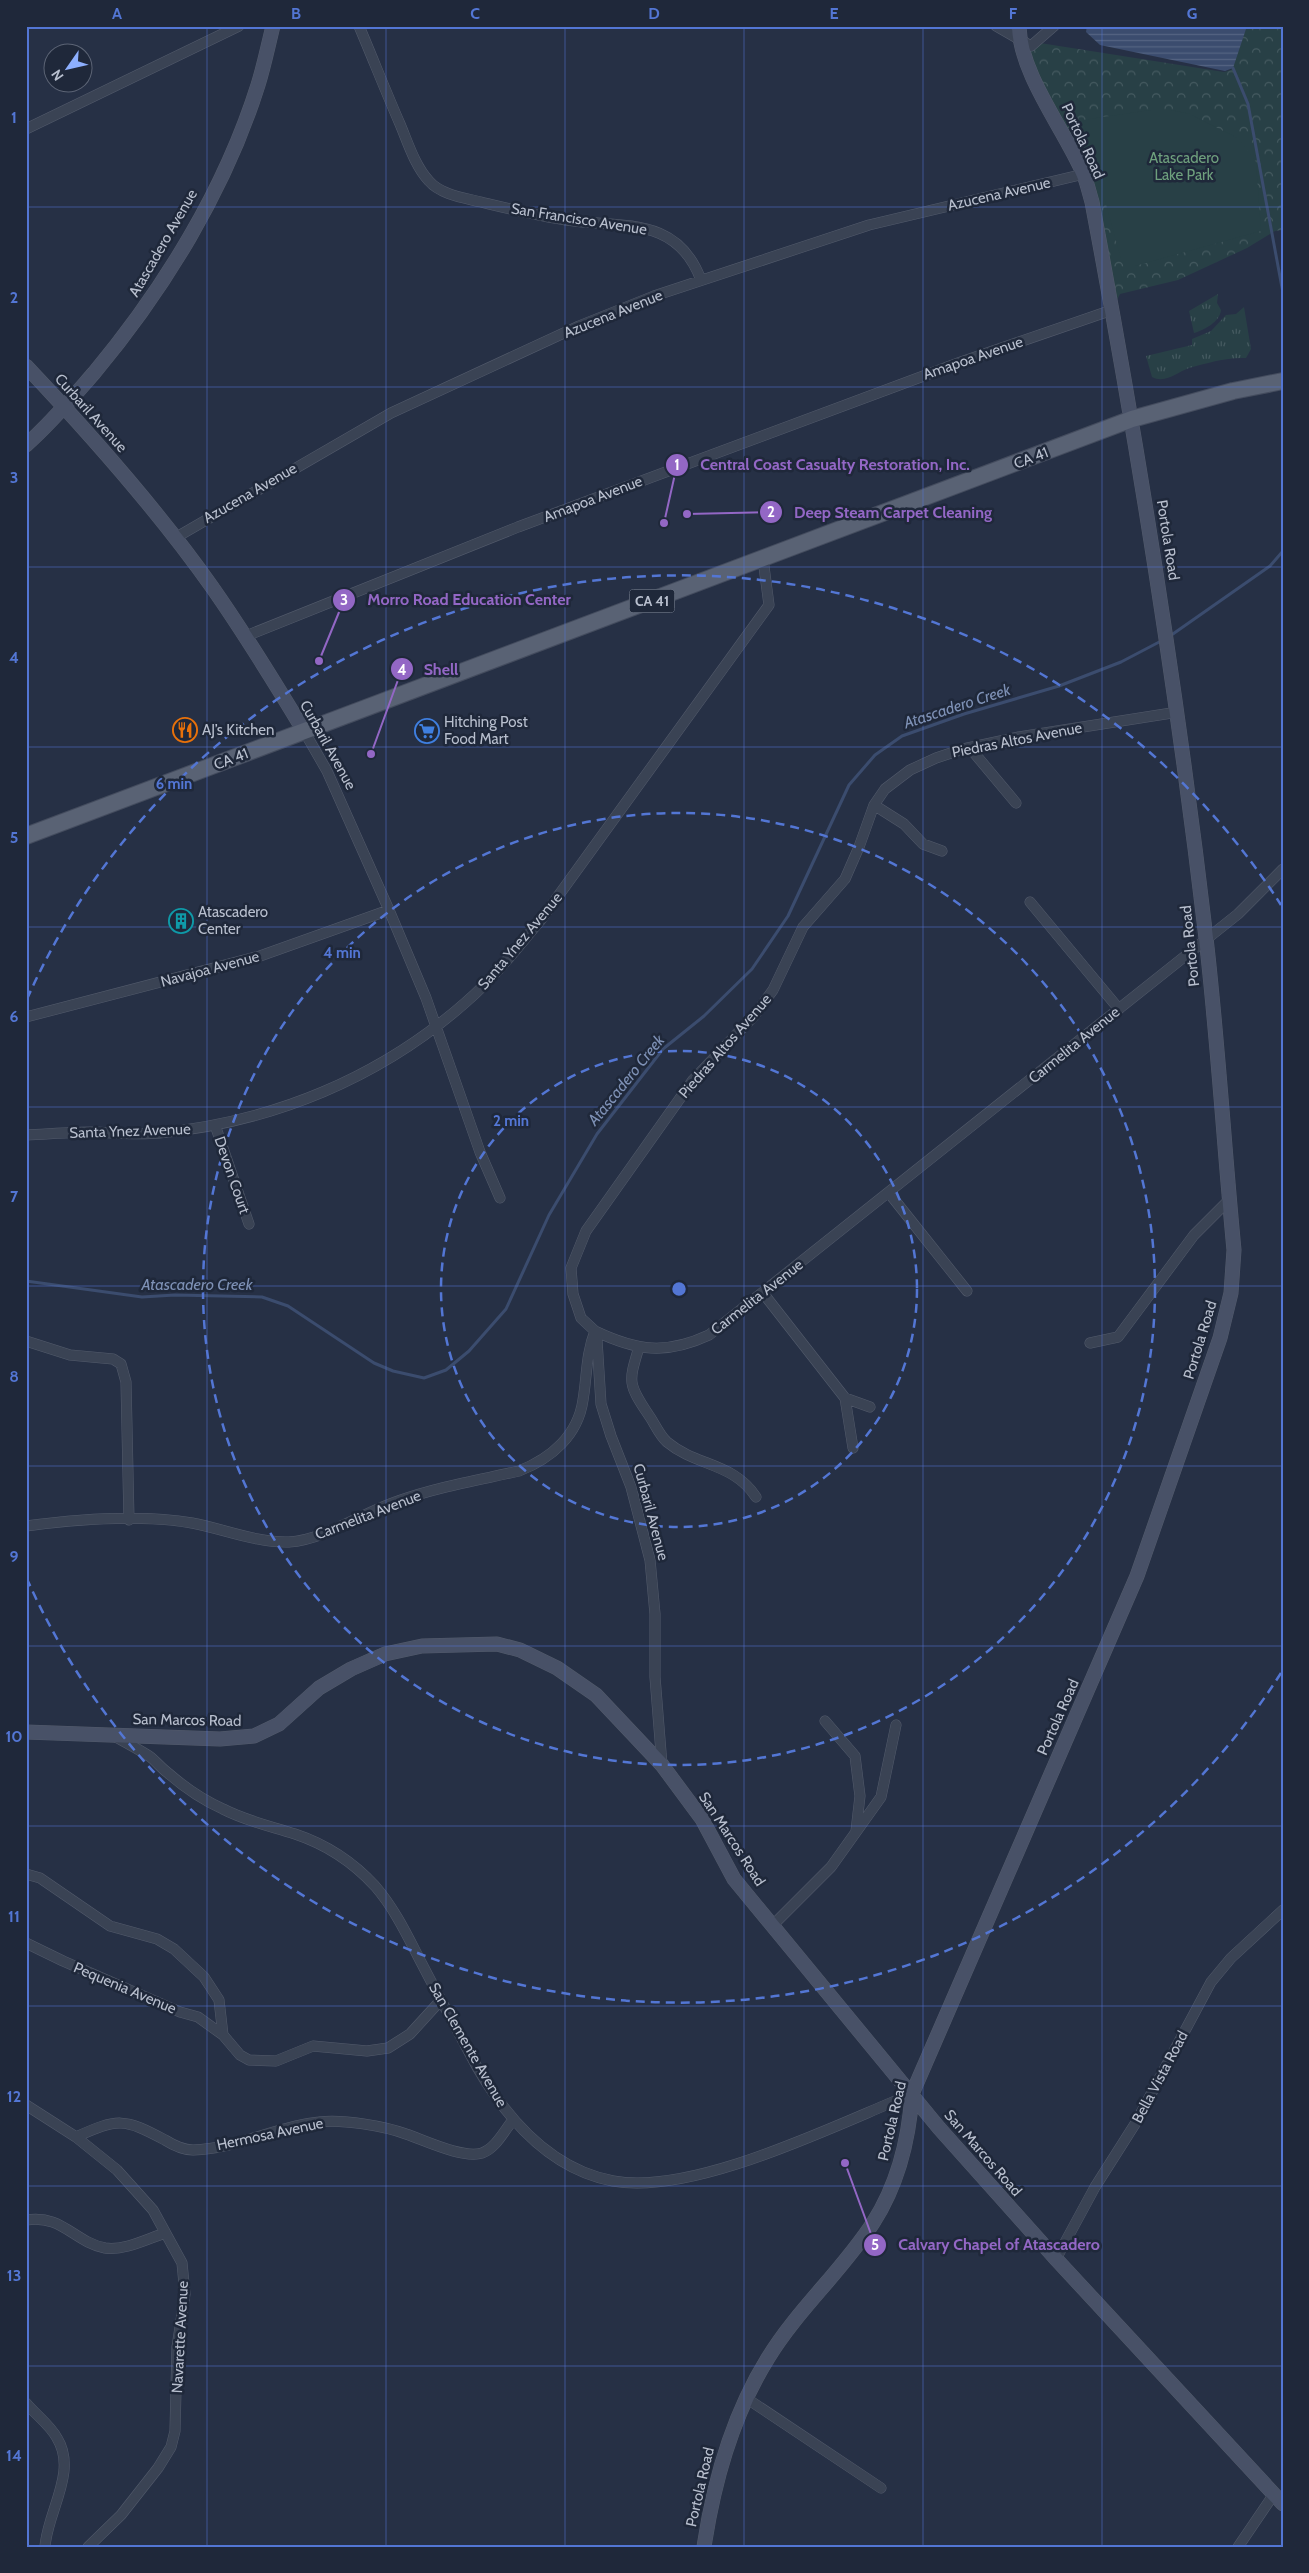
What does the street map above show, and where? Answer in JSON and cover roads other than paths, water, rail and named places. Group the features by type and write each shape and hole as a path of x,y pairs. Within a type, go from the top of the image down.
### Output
{"main road":[{"name":"CA 41","path":"26,836 763,560 1132,419 1233,391 1283,381"}],"street":[{"path":"26,129 239,26"},
{"name":"Atascadero Avenue","path":"26,445 64,407 109,354 155,294 193,230 230,158 258,86 273,26"},
{"name":"San Francisco Avenue","path":"359,26 416,162 430,182 452,194 534,215 595,224 626,224 656,232 680,247 693,263 701,280"},
{"path":"996,26 1019,32 1031,46 1054,26"},
{"name":"Portola Road","path":"704,2547 721,2462 746,2398 768,2358 789,2326 861,2240 885,2202 902,2159 912,2094 1147,1550 1226,1317 1234,1250 1206,939 1178,712 1132,419 1092,202 1084,174 1028,66 1019,32"},
{"name":"Azucena Avenue","path":"175,538 329,448 446,386 579,326 654,296 869,225 1084,174"},
{"name":"Amapoa Avenue","path":"246,636 518,527 933,372 1112,310"},
{"name":"Curbaril Avenue","path":"26,366 64,407 175,538 246,636 327,771 389,910 436,1026 500,1198"},
{"name":"Santa Ynez Avenue","path":"26,1135 156,1133 214,1125 289,1106 331,1090 411,1046 466,1002 499,971 540,921 769,605 763,560"},
{"name":"Piedras Altos Avenue","path":"595,1331 581,1318 574,1294 571,1268 586,1232 693,1080 754,1016 773,990 803,927 845,879 859,848 874,805 885,790 910,770 936,758 970,748 1178,712"},
{"path":"970,748 1016,803"},
{"path":"874,805 904,824 923,844 942,851"},
{"name":"Carmelita Avenue","path":"26,1526 59,1521 129,1520 191,1523 273,1541 290,1542 322,1533 371,1511 417,1494 519,1471 533,1466 556,1450 577,1424 583,1401 588,1348 595,1331 616,1341 639,1347 669,1348 690,1344 724,1325 1238,914 1283,869"},
{"path":"1030,902 1118,1009"},
{"name":"Navajoa Avenue","path":"26,1017 260,956 389,910"},
{"name":"Devon Court","path":"214,1125 249,1224"},
{"path":"889,1193 967,1291"},
{"path":"1090,1344 1118,1337 1194,1235 1230,1200"},
{"path":"763,1293 845,1398 853,1448"},
{"name":"Curbaril Avenue","path":"595,1331 599,1348 601,1404 610,1436 631,1487 650,1560 655,1614 654,1655 662,1764"},
{"path":"26,1341 70,1355 113,1359 121,1364 126,1382 129,1520"},
{"path":"639,1347 630,1378 634,1393 666,1440 684,1453 727,1471 746,1482 756,1497"},
{"path":"845,1398 870,1407"},
{"name":"San Marcos Road","path":"26,1732 220,1738 254,1736 279,1724 319,1688 351,1669 385,1654 441,1644 497,1644 520,1650 557,1668 590,1690 610,1708 662,1764 702,1819 734,1879 939,2128 1056,2259 1278,2499"},
{"path":"825,1721 855,1756 860,1796 856,1832"},
{"path":"773,1925 831,1867 881,1797 896,1725"},
{"name":"San Clemente Avenue","path":"113,1735 151,1757 185,1787 224,1810 309,1839 351,1864 375,1886 394,1912 495,2098 513,2120 545,2149 577,2169 613,2181 650,2183 698,2174 740,2163 912,2094"},
{"path":"26,1874 45,1881 110,1926 158,1939 174,1948 204,1976 216,1995 223,2035"},
{"name":"Bella Vista Road","path":"1056,2259 1095,2187 1135,2124 1211,1982 1231,1958 1283,1910"},
{"name":"Pequenia Avenue","path":"26,1943 180,2012 198,2017 223,2035 240,2055 256,2062 276,2061 313,2046 378,2050 398,2044 441,2000"},
{"name":"Navarette Avenue","path":"26,2104 76,2137 122,2176 153,2210 182,2263 185,2294 177,2347 175,2431 171,2447 158,2468 121,2515 88,2547"},
{"name":"Hermosa Avenue","path":"76,2137 103,2125 118,2122 158,2136 177,2146 193,2150 254,2139 318,2122 335,2121 406,2134 420,2141 477,2154 492,2147 513,2120"},
{"path":"26,2220 50,2220 105,2248 123,2247 165,2233"},
{"path":"746,2398 881,2488"},
{"path":"26,2403 57,2438 65,2460 59,2493 47,2525 45,2547"},
{"path":"1238,2547 1278,2499"}],"water":[{"path":"1087,26 1247,26 1233,68 1225,71 1100,45 1086,32"}],"waterway":[{"path":"1233,68 1248,104 1283,293"},
{"name":"Atascadero Creek","path":"1170,636 1270,566 1283,551"},
{"name":"Atascadero Creek","path":"26,1281 142,1297 175,1295 262,1297 288,1306 374,1363 393,1371 424,1378 446,1370 469,1351 506,1309 549,1215 597,1134 663,1049 704,1016 752,969 788,916 849,785 875,755 902,736 964,714 1059,686 1121,662 1163,640"}],"place":[{"name":"Deep Steam Carpet Cleaning","path":"687,514"},
{"name":"Central Coast Casualty Restoration, Inc.","path":"664,523"},
{"name":"Morro Road Education Center","path":"319,661"},
{"name":"AJ’s Kitchen","path":"185,730"},
{"name":"Hitching Post Food Mart","path":"427,731"},
{"name":"Shell","path":"371,754"},
{"name":"Atascadero Center","path":"181,921"},
{"name":"Calvary Chapel of Atascadero","path":"845,2163"}],"park label":[{"name":"Atascadero Lake Park","path":"1184,166"}]}
